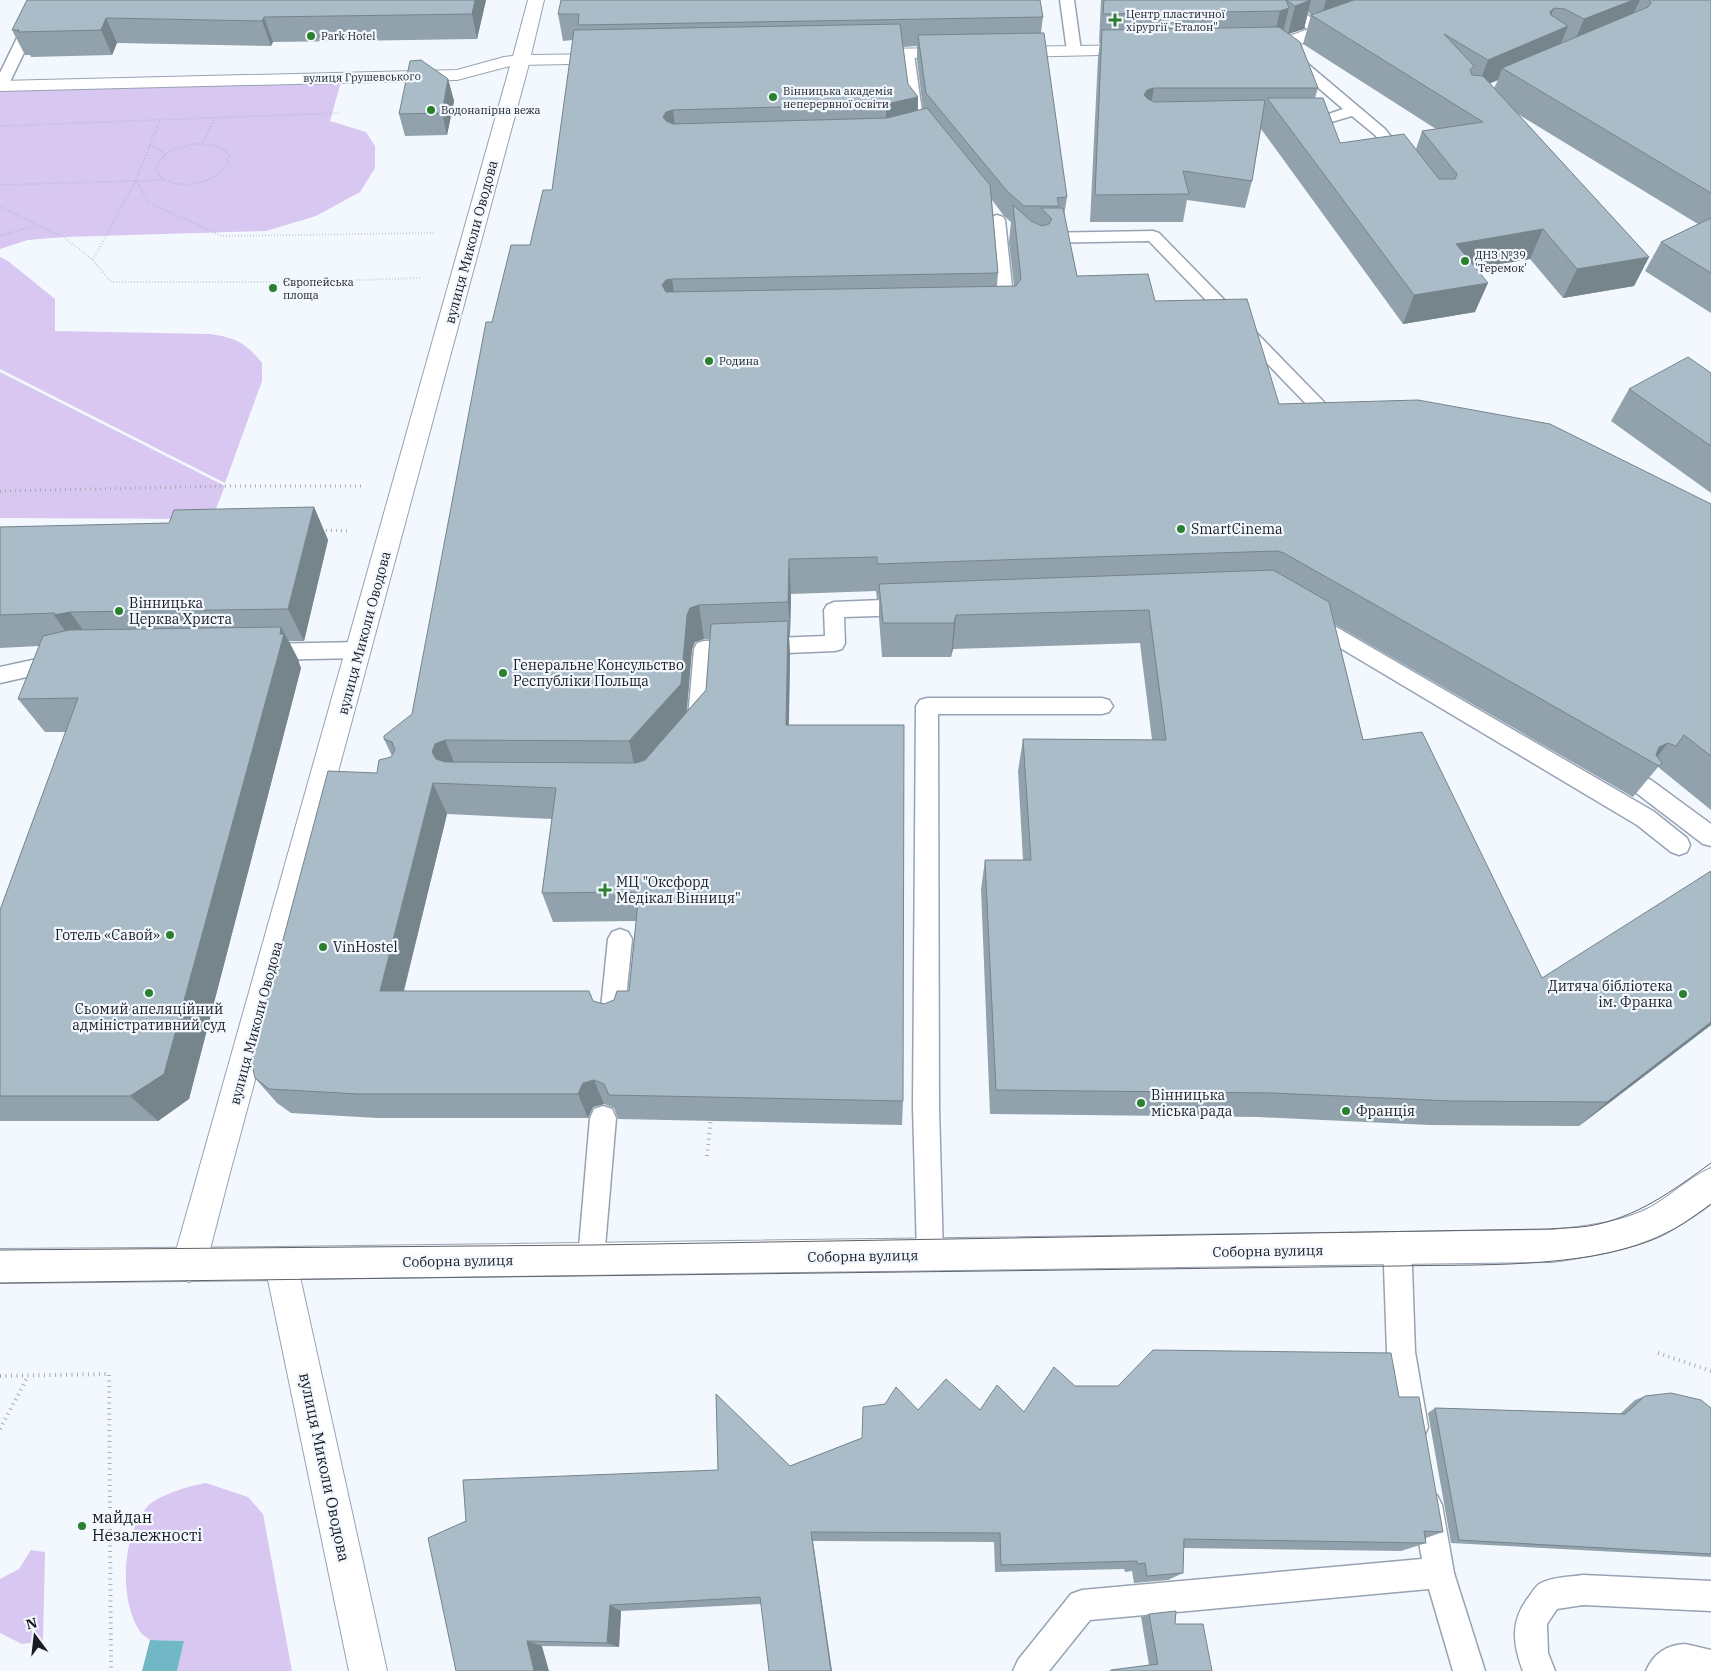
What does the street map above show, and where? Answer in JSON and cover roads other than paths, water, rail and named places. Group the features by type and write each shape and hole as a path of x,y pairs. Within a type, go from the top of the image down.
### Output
{"street":[{"name":"вулиця Миколи Оводова","path":"189,1265 212,1180 332,780 359,650 536,0"},
{"path":"1246,48 1275,47 1404,0"},
{"path":"995,52 1150,50"},
{"path":"848,54 976,52"},
{"name":"вулиця Грушевського","path":"1,86 457,75 484,70 499,62 622,58"},
{"name":"Соборна вулиця","path":"0,1266 1552,1246 1597,1241 1643,1227 1676,1210 1711,1184"},
{"name":"вулиця Миколи Оводова","path":"281,1263 368,1671"}],"lane":[{"path":"1,86 38,9 49,0"},
{"path":"1067,0 1074,51"},
{"path":"1286,0 1299,15 1318,31"},
{"path":"1275,47 1297,62 1380,132 1414,175"},
{"path":"907,54 916,120 925,131"},
{"path":"1283,121 1321,121 1354,110"},
{"path":"985,205 997,220 1024,243 1154,236 1317,405"},
{"path":"987,317 1006,316 997,220"},
{"path":"681,740 698,721 704,649 835,643 834,610 924,607"},
{"path":"1298,614 1645,818 1679,845"},
{"path":"242,652 359,650"},
{"path":"0,675 74,658"},
{"path":"930,1255 926,1107 927,706 1102,706"},
{"path":"1643,786 1711,837"},
{"path":"612,1018 620,939"},
{"path":"591,1258 603,1118"},
{"path":"1395,1249 1398,1266 1401,1352 1417,1448"},
{"path":"1422,1477 1439,1573 1469,1671"},
{"path":"1029,1671 1082,1605 1439,1573"},
{"path":"1539,1671 1532,1652 1531,1618 1548,1595 1583,1590 1711,1596"},
{"path":"1662,1671 1667,1664 1682,1658 1711,1666"}],"water":[{"path":"150,1640 184,1641 177,1671 142,1671"}],"tram line":[{"path":"0,1250 592,1245 1574,1228 1606,1222 1638,1210 1669,1193 1711,1163"},
{"path":"0,1283 1494,1265 1560,1260 1592,1256 1623,1249 1668,1233 1711,1204"}],"place":[{"name":"Центр пластичної хірургії \"Еталон\"","path":"1115,20"},
{"name":"Park Hotel","path":"311,36"},
{"name":"Вінницька академія неперервної освіти","path":"773,97"},
{"name":"Водонапірна вежа","path":"431,110"},
{"name":"ДНЗ №39 'Теремок'","path":"1465,261"},
{"name":"Європейська площа","path":"273,288"},
{"name":"Родина","path":"709,361"},
{"name":"SmartCinema","path":"1181,529"},
{"name":"Вінницька Церква Христа","path":"119,611"},
{"name":"Генеральне Консульство Республіки Польща","path":"503,673"},
{"name":"МЦ \"Оксфорд Медікал Вінниця\"","path":"605,890"},
{"name":"Готель «Савой»","path":"170,935"},
{"name":"VinHostel","path":"323,947"},
{"name":"Сьомий апеляційний адміністративний суд","path":"149,993"},
{"name":"Дитяча бібліотека ім. Франка","path":"1683,994"},
{"name":"Вінницька міська рада","path":"1141,1103"},
{"name":"Франція","path":"1346,1111"},
{"name":"майдан Незалежності","path":"82,1526"}]}
